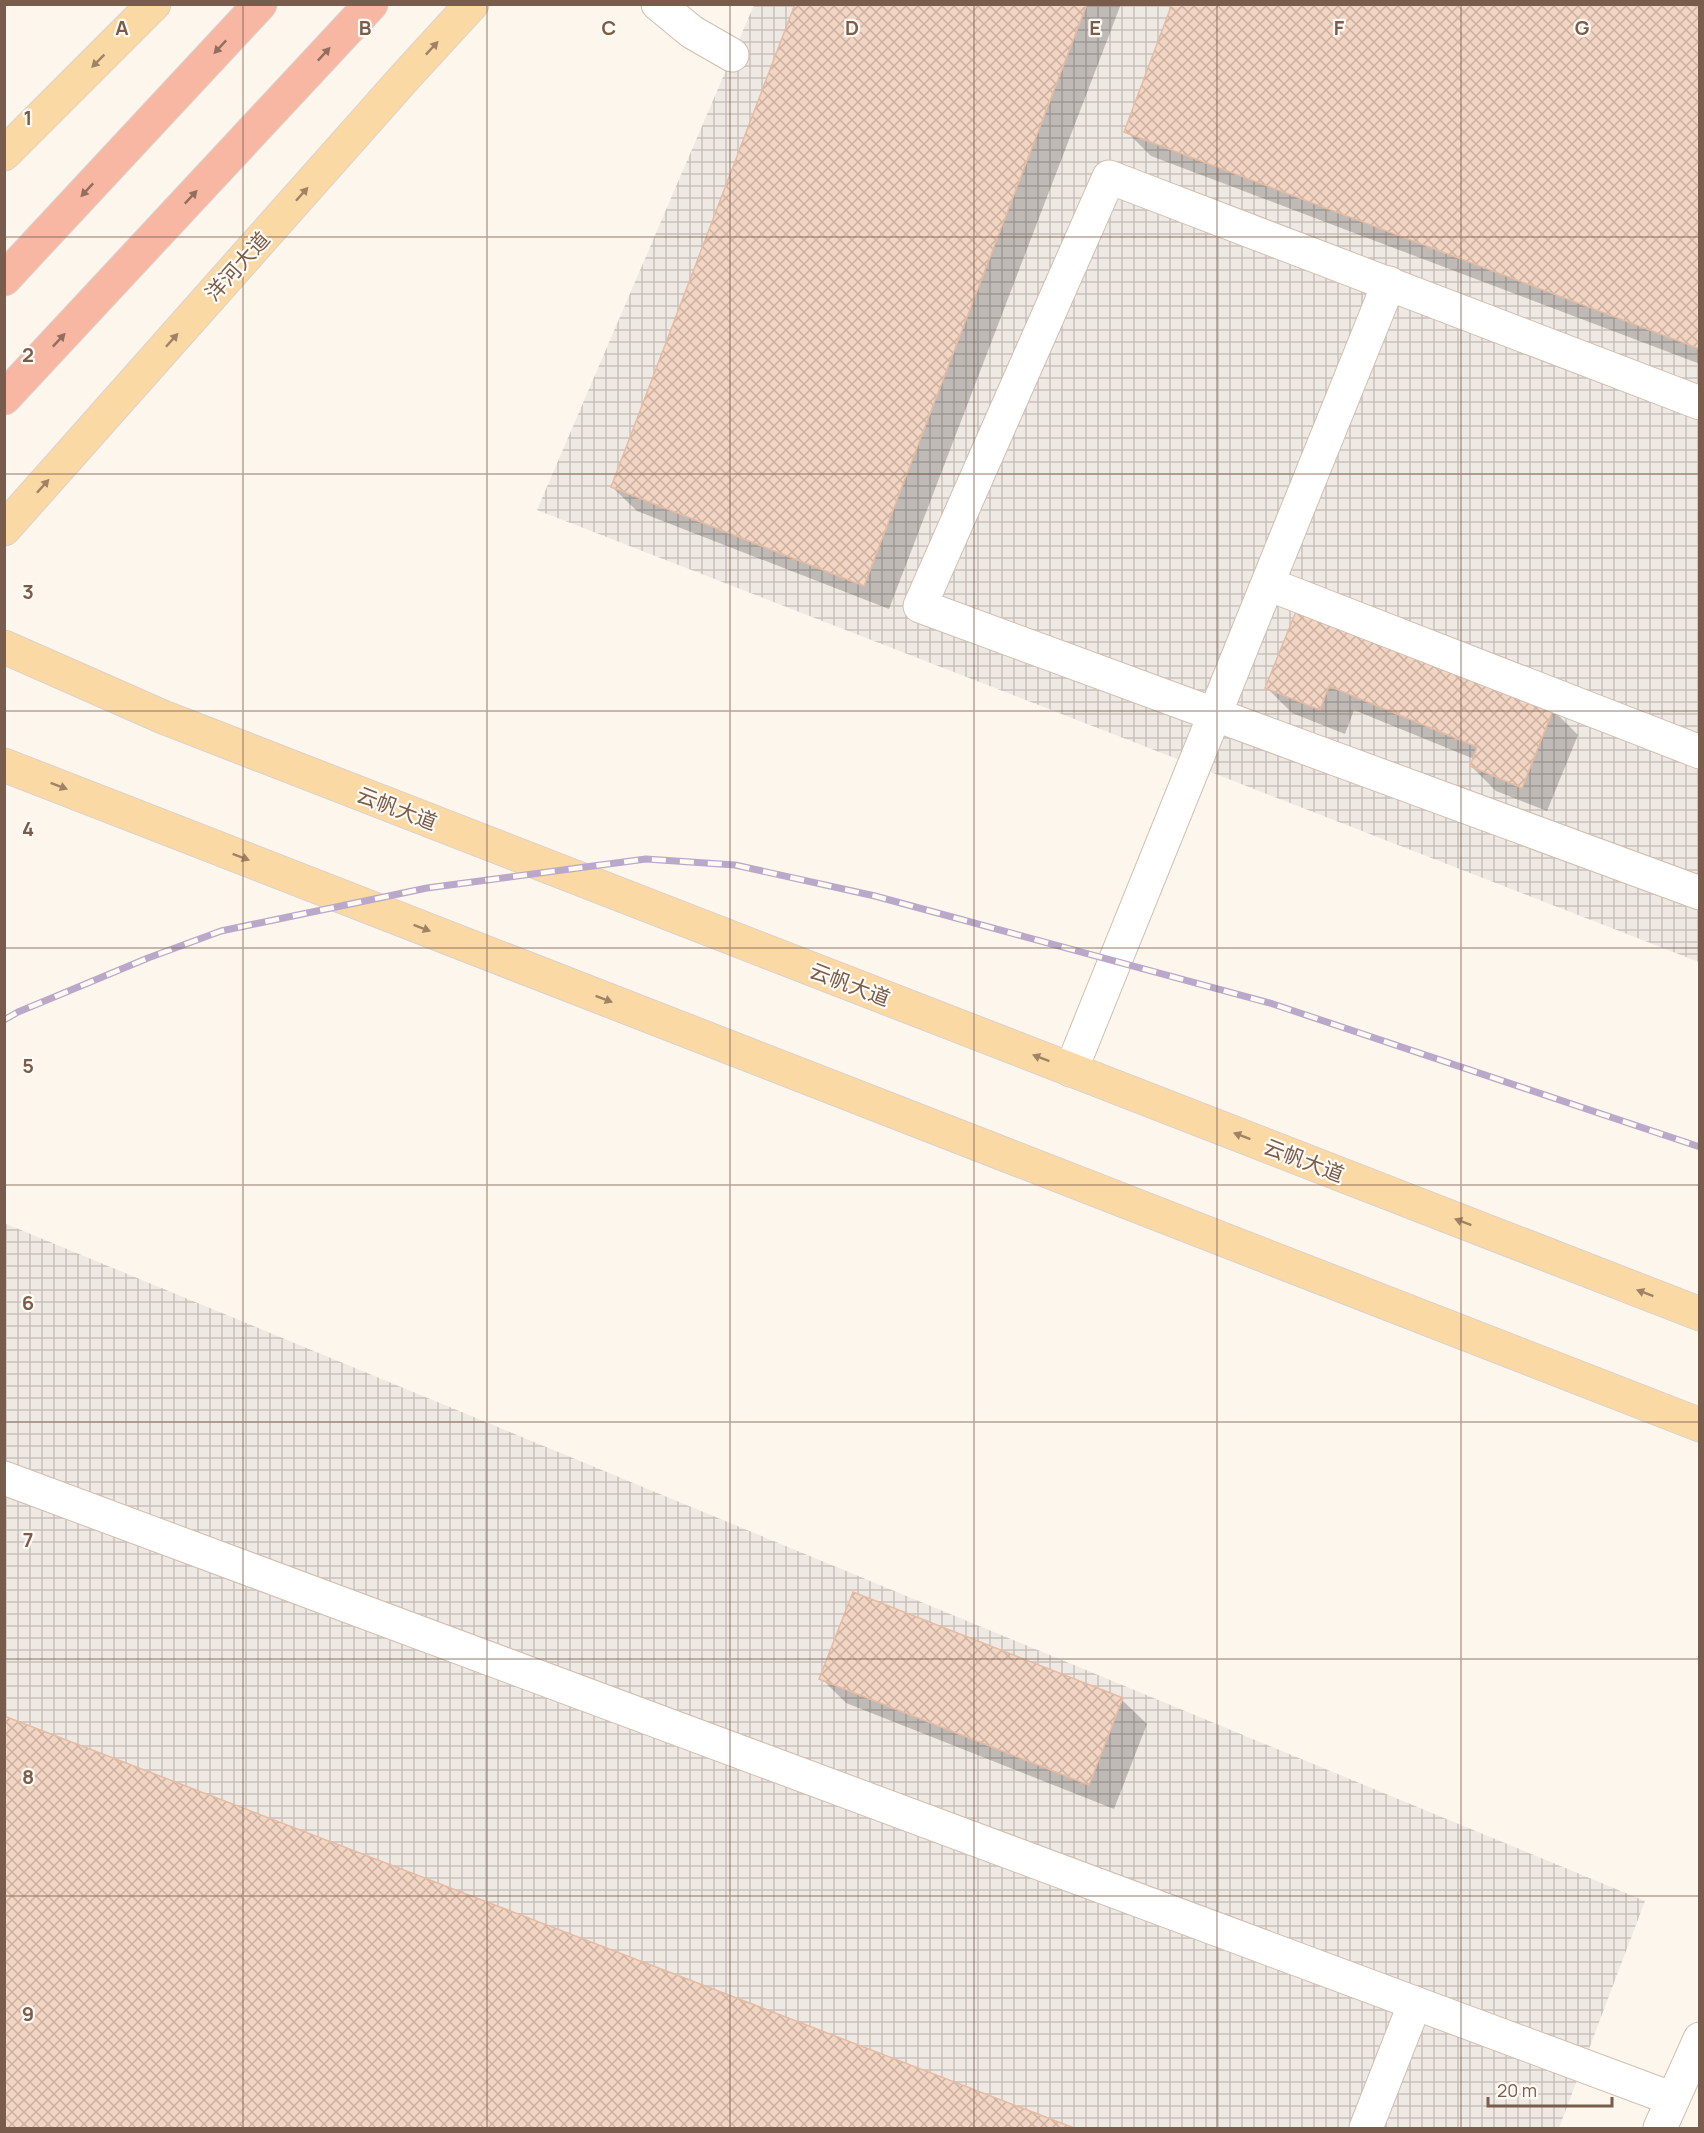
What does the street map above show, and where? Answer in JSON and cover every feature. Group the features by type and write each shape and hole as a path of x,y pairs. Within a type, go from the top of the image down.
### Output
{"highway":[{"path":"4,279 260,4"},
{"path":"4,398 371,4"}],"main road":[{"path":"4,154 154,4"},
{"name":"洋河大道","path":"4,530 472,4"},
{"name":"云帆大道","path":"4,647 163,717 1700,1314"},
{"path":"4,765 1700,1425"}],"street":[{"path":"658,4 692,32 732,55"},
{"path":"1700,403 1109,177 920,606 1700,893"},
{"path":"1071,1070 1389,283"},
{"path":"1268,584 1700,752"},
{"path":"4,1478 1673,2099"},
{"path":"1366,2128 1414,2003"},
{"path":"1660,2128 1700,2039"}],"shaded area":[{"path":"754,5 1699,5 1699,962 537,510"},
{"path":"4,1223 1645,1901 1559,2128 5,2128"}],"building":[{"path":"795,4 1087,4 864,586 611,487"},
{"path":"1172,4 1689,4 1700,8 1700,349 1124,132"},
{"path":"1299,604 1554,708 1522,788 1470,766 1477,747 1329,686 1320,710 1265,688"},
{"path":"853,1592 1123,1698 1089,1785 819,1679"},
{"path":"4,1716 1074,2128 4,2128"}],"railway":[{"path":"4,1020 18,1012 148,958 221,931 427,888 646,859 735,865 875,896 1273,1004 1700,1147"}]}
